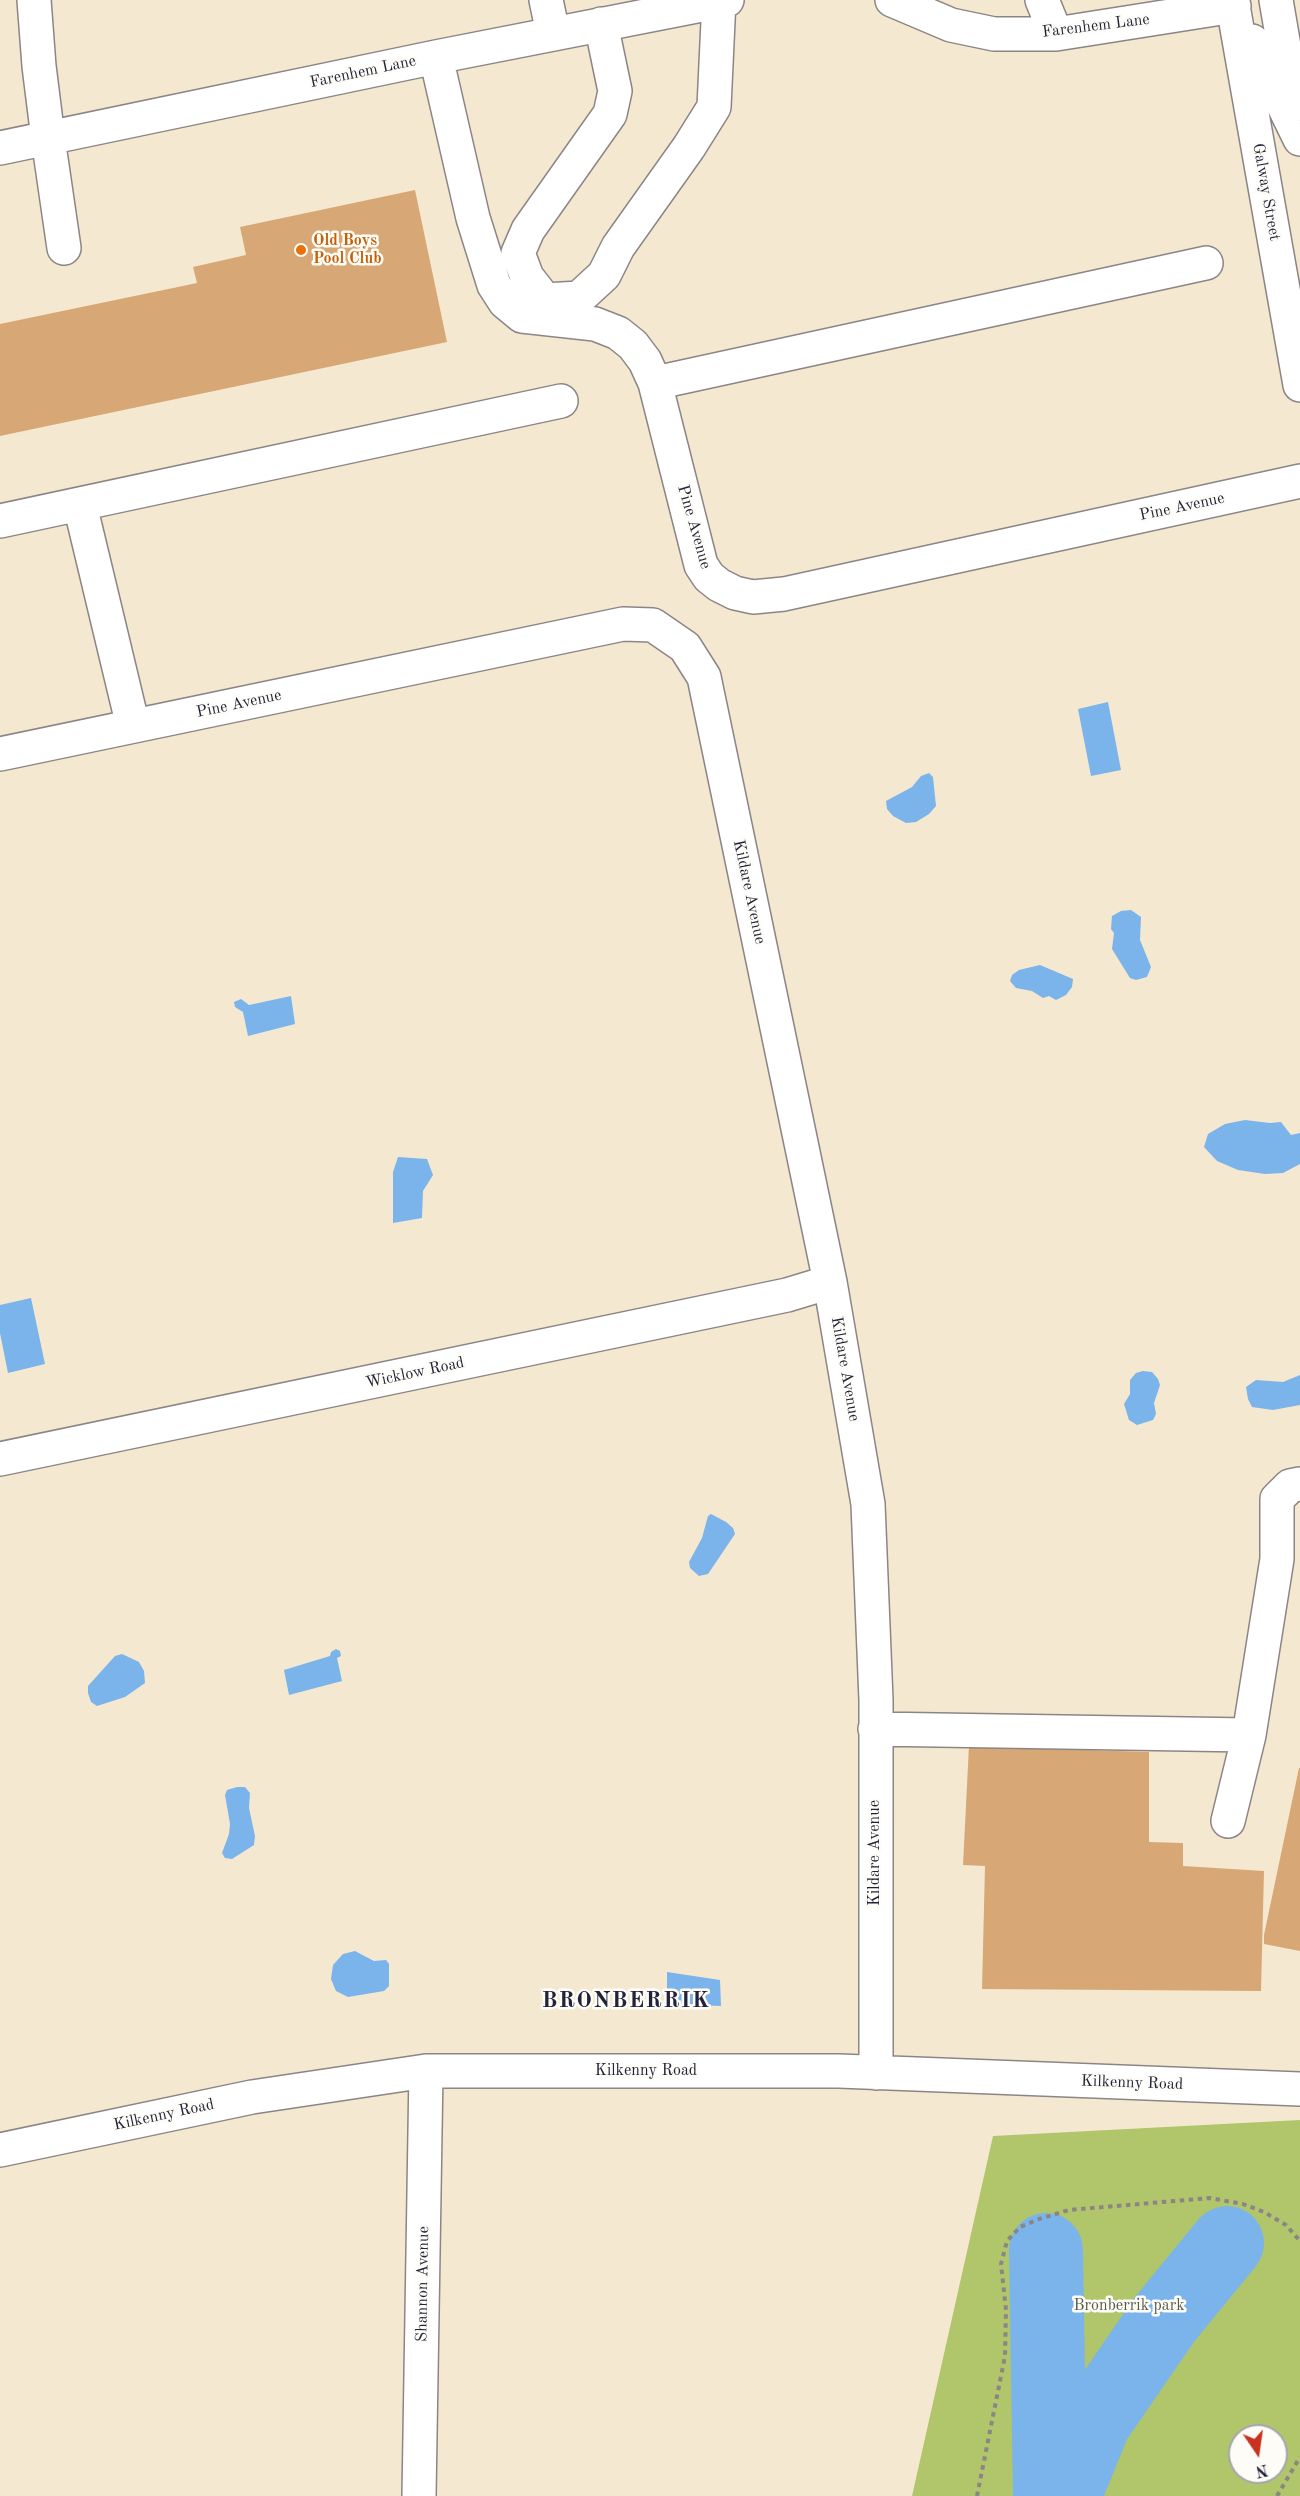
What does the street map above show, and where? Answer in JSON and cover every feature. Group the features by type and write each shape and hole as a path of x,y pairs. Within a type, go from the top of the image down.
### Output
{"street":[{"path":"12,0 39,66"},
{"path":"34,0 39,66 64,248"},
{"path":"546,0 553,33"},
{"path":"601,24 615,91 610,114 528,230 518,253 527,277 545,300 579,298 604,275 618,247 714,106 721,0"},
{"name":"Farenhem Lane","path":"0,147 721,0"},
{"name":"Farenhem Lane","path":"892,0 951,25 994,34 1056,34 1234,2"},
{"path":"1042,0 1056,34"},
{"path":"1276,0 1300,140"},
{"path":"1234,2 1300,140"},
{"name":"Galway Street","path":"1234,2 1300,384"},
{"name":"Pine Avenue","path":"436,57 484,259 494,285 505,302 522,316 595,324 618,333 633,345 645,361 655,383 701,565 709,577 735,593 753,597 784,594 1300,481"},
{"path":"655,383 1206,263"},
{"path":"0,521 561,400"},
{"path":"80,505 133,726"},
{"name":"Pine Avenue","path":"0,754 623,624 653,625 671,636 685,647 704,677"},
{"name":"Kildare Avenue","path":"704,677 830,1282 868,1504 875,1729 876,2073"},
{"name":"Wicklow Road","path":"0,1459 786,1295 830,1282"},
{"path":"1228,1821 1249,1735 1277,1559 1277,1499 1290,1486 1300,1484"},
{"path":"875,1729 1249,1735"},
{"name":"Kilkenny Road","path":"0,2150 252,2097 426,2071 839,2071 1300,2089"},
{"name":"Shannon Avenue","path":"419,2496 426,2071"}],"path":[{"path":"978,2496 1005,2356 1006,2310 1001,2264 1007,2241 1020,2227 1038,2218 1069,2210 1210,2198 1264,2212 1286,2226 1300,2241"},
{"path":"1277,2496 1300,2457"}],"green space":[{"name":"Bronberrik park","path":"1300,2120 1300,2496 912,2496 993,2136"}],"water":[{"path":"1108,702 1121,770 1091,776 1078,709"},
{"path":"929,773 933,777 936,806 929,814 916,822 906,823 893,816 887,809 886,801 912,787 921,776"},
{"path":"1131,910 1141,917 1140,940 1151,967 1147,977 1136,980 1130,978 1112,949 1114,933 1111,929 1112,916 1121,911"},
{"path":"1040,965 1073,979 1072,987 1066,995 1056,1000 1049,996 1043,998 1032,991 1016,988 1010,981 1012,975 1019,970"},
{"path":"291,996 295,1024 248,1036 243,1012 235,1007 234,1002 241,999 249,1005"},
{"path":"1245,1120 1281,1122 1291,1135 1300,1133 1300,1164 1283,1173 1265,1174 1238,1170 1217,1161 1204,1147 1208,1134 1225,1124"},
{"path":"398,1157 427,1159 433,1175 423,1191 422,1218 393,1223 393,1172"},
{"path":"31,1298 45,1364 8,1373 0,1333 0,1305"},
{"path":"1152,1372 1160,1385 1154,1403 1156,1414 1153,1420 1137,1425 1129,1420 1124,1404 1130,1394 1130,1380 1136,1373"},
{"path":"1300,1375 1300,1405 1273,1410 1252,1407 1246,1387 1256,1380 1283,1382"},
{"path":"711,1514 726,1522 733,1528 735,1534 708,1574 699,1576 690,1568 689,1562 702,1538 708,1516"},
{"path":"336,1649 340,1651 341,1656 337,1658 342,1681 289,1695 284,1670 330,1656 331,1652"},
{"path":"122,1654 139,1662 144,1671 145,1683 125,1697 97,1706 91,1702 88,1686 115,1656"},
{"path":"245,1787 250,1793 249,1808 255,1836 254,1845 232,1859 225,1858 222,1853 230,1824 225,1795 227,1790"},
{"path":"355,1951 374,1961 386,1960 389,1964 389,1986 384,1991 348,1997 336,1991 331,1979 333,1965 343,1954"},
{"path":"667,1972 720,1980 721,2006 667,2004"}],"building":[{"path":"415,190 447,342 0,436 0,324 197,283 193,267 246,255 240,227"},
{"path":"969,1745 1081,1746 1085,1750 1149,1752 1149,1842 1183,1843 1183,1866 1264,1871 1261,1991 982,1989 985,1866 963,1865"},
{"path":"1300,1768 1300,1951 1264,1944"}],"waterway":[{"path":"1064,2496 1094,2422 1164,2320 1227,2243"},
{"path":"1046,2250 1050,2496"}],"place":[{"name":"Old Boys Pool Club","path":"301,250"}],"district":[{"name":"BRONBERRIK","path":"626,2001"}]}
